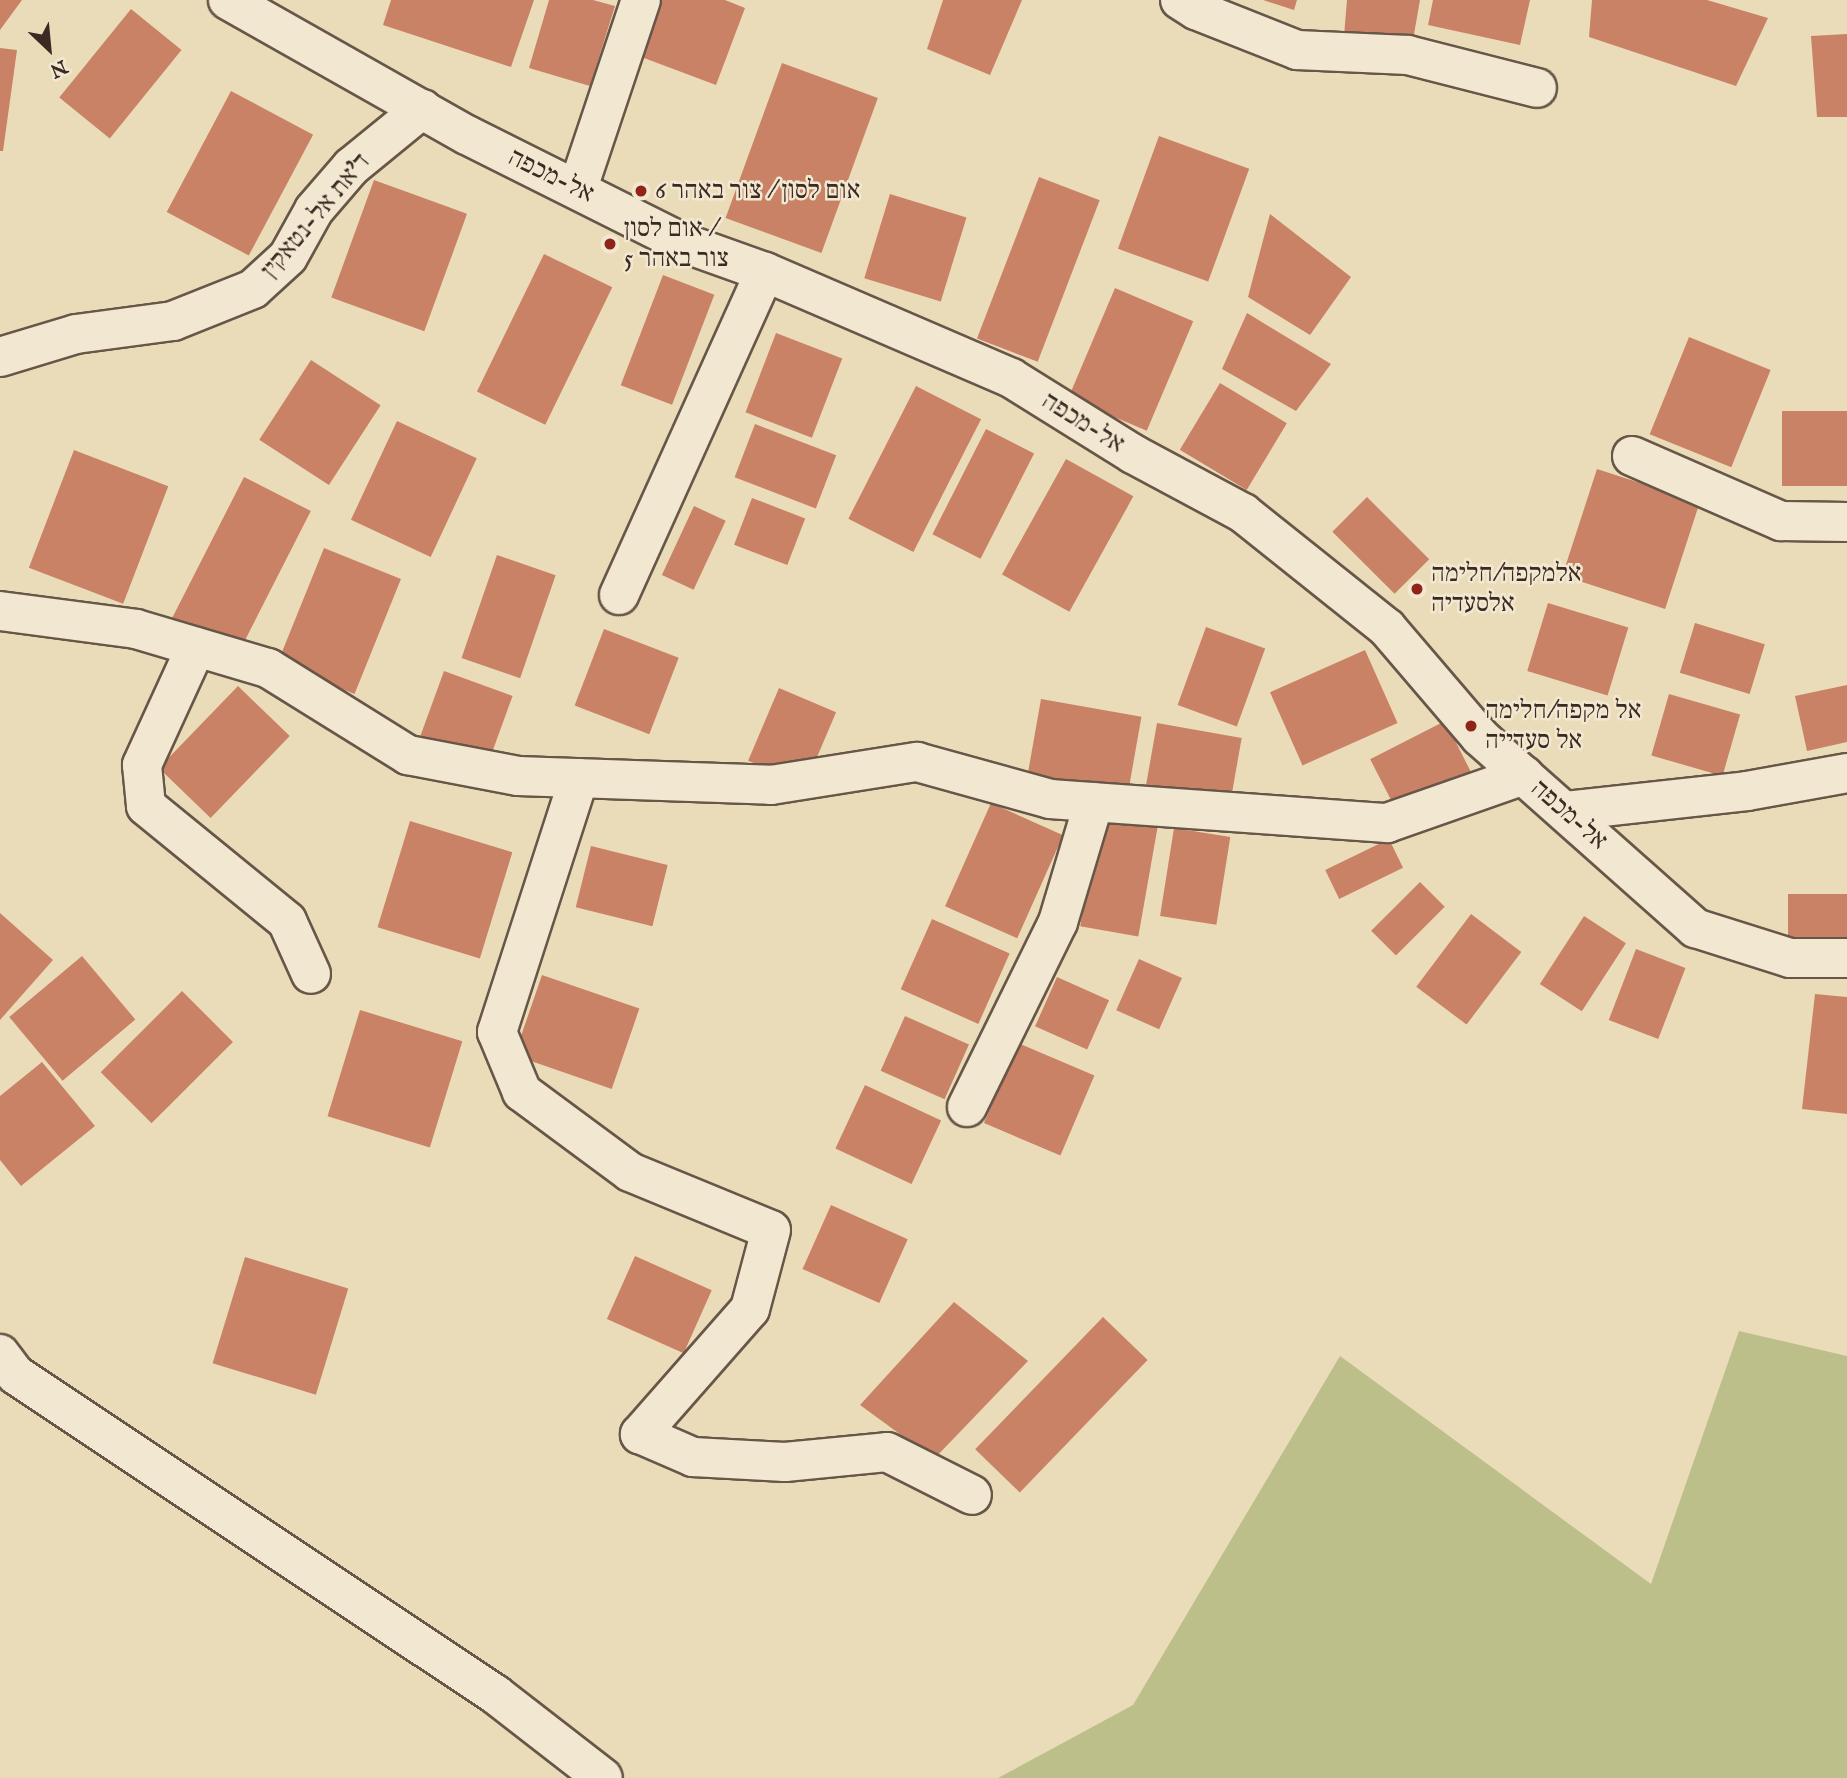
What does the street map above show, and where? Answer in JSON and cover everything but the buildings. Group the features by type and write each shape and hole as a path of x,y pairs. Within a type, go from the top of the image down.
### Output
{"street":[{"name":"אל-מכפה","path":"228,0 467,135 578,188 681,242 765,272 1011,378 1133,454 1243,513 1387,628 1480,737 1695,928 1790,958 1847,958"},
{"path":"578,188 641,0"},
{"path":"1180,0 1196,10 1297,50 1408,55 1537,88"},
{"name":"ד'את אל-נטאקין","path":"0,357 76,334 173,321 253,289 288,257 314,209 351,167 422,109"},
{"path":"619,595 765,272"},
{"path":"1632,456 1781,521 1847,522"},
{"path":"0,611 135,629 268,668 408,755 518,776 771,786 917,762 1050,799 1387,824 1524,775"},
{"path":"196,647 142,765 146,806 287,921 311,974"},
{"path":"1566,811 1747,791 1847,773"},
{"path":"579,778 497,1032 522,1092 629,1172 771,1230 750,1309 640,1434 693,1457 785,1462 887,1452 972,1495"},
{"path":"967,1107 1058,922 1094,802"},
{"path":"0,1354 16,1375 496,1695 603,1778"}],"green space":[{"path":"1739,1331 1847,1356 1847,1778 998,1778 1133,1705 1340,1356 1651,1584"}],"place":[{"name":"אום לסון / צור באהר 6","path":"641,191"},
{"name":"אום לסון / צור באהר 5","path":"610,244"},
{"name":"אלמקפה/חלימה אלסעדיה","path":"1417,589"},
{"name":"אל מקפה/חלימה אל סעדייה","path":"1471,726"}]}
